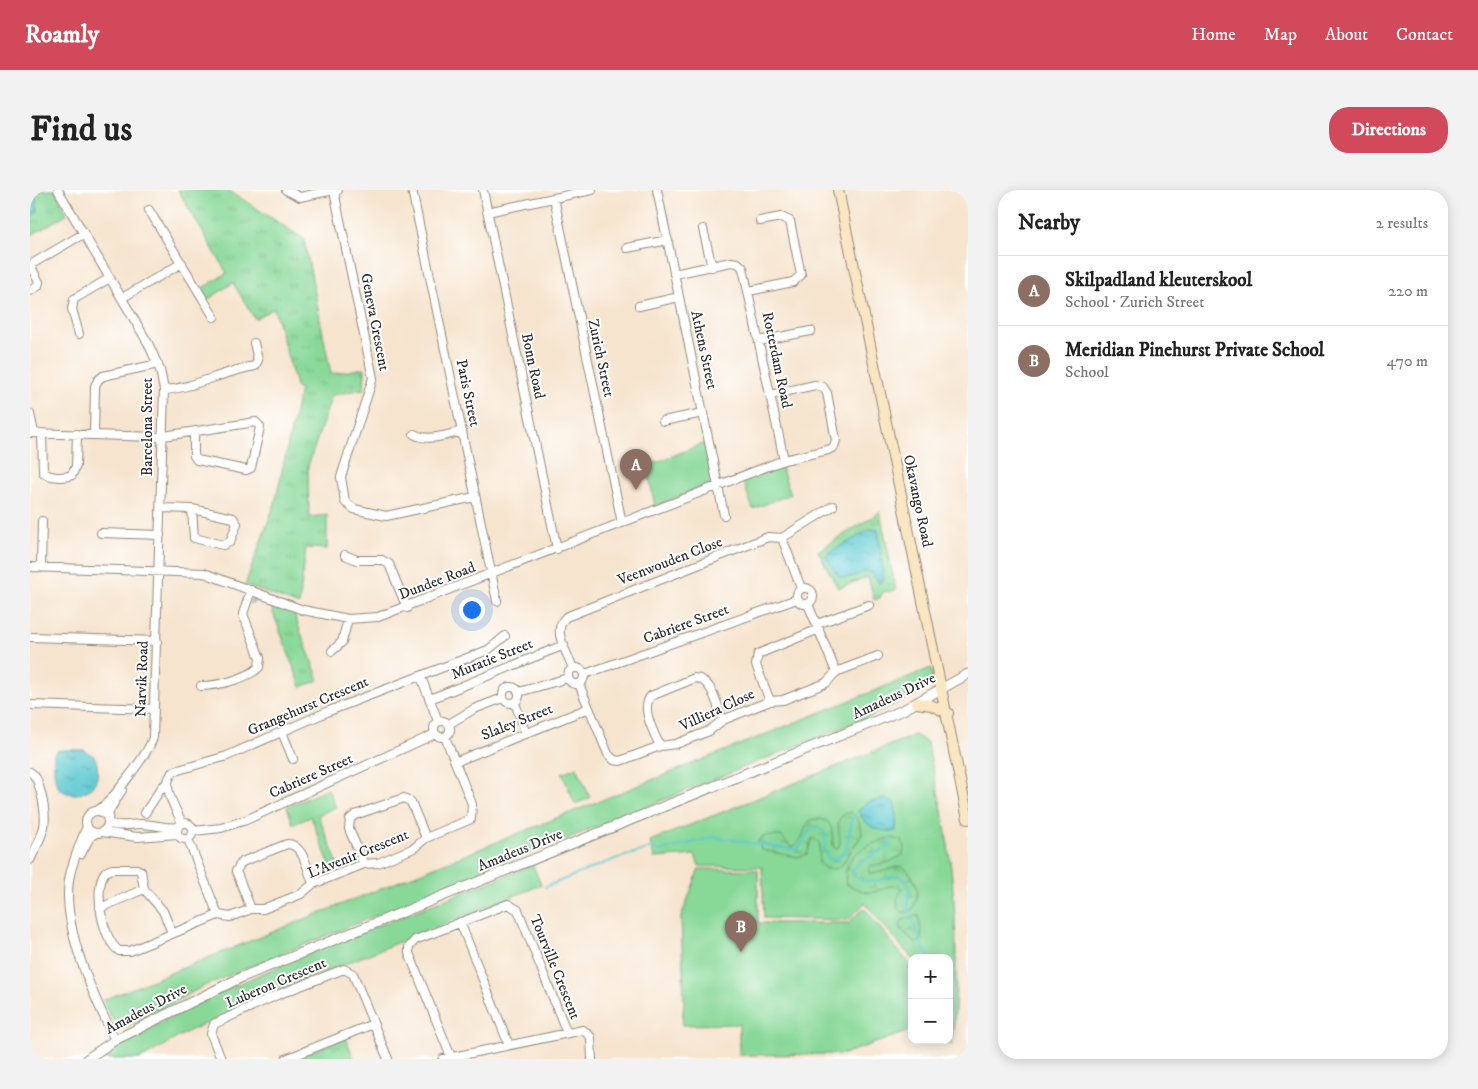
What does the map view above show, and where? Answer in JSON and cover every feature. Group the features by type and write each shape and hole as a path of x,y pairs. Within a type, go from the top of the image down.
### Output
{"main road":[{"name":"Okavango Road","path":"838,190 948,713 968,819"},
{"path":"917,703 931,705 948,713"}],"street":[{"name":"Barcelona Street","path":"58,190 148,343 158,364 164,390 159,571"},
{"path":"286,190 300,197 336,190"},
{"name":"Geneva Crescent","path":"336,190 373,378 341,477 345,502 354,509 386,516 475,497"},
{"name":"Paris Street","path":"412,190 497,601"},
{"name":"Bonn Road","path":"483,190 557,549"},
{"path":"487,212 554,198 565,193 592,190"},
{"name":"Athens Street","path":"657,190 724,515"},
{"name":"Zurich Street","path":"554,198 622,523"},
{"path":"149,210 214,317"},
{"path":"749,291 793,282 801,275 790,221 783,217 760,221"},
{"path":"703,229 712,266"},
{"path":"30,291 38,286 40,282 30,265 83,234"},
{"path":"627,248 668,240"},
{"name":"Rotterdam Road","path":"674,274 734,262 740,265 744,271 784,460"},
{"path":"122,298 182,263"},
{"path":"79,334 72,309 73,302 77,297 110,278"},
{"path":"639,306 679,297"},
{"path":"759,341 811,331"},
{"path":"164,390 236,369 255,366 258,360 254,343"},
{"path":"94,435 95,386 98,380 103,376 158,364"},
{"path":"718,486 784,460 828,450 835,445 826,392 823,387 818,385 770,395"},
{"path":"663,421 703,413"},
{"path":"30,414 32,433 163,436 258,423 260,427 251,468 245,470 196,459 194,432"},
{"path":"414,434 422,438 430,438 462,431"},
{"path":"42,433 43,472 48,476 65,477 72,475 75,470 77,434"},
{"name":"Dundee Road","path":"30,567 207,573 303,610 348,620 378,617 407,608 718,486"},
{"name":"Veenwouden Close","path":"573,668 559,629 561,621 566,617 768,538 782,538 834,506"},
{"path":"161,508 192,509 236,520 236,527 230,542 223,545 194,538 192,509"},
{"path":"41,568 42,521"},
{"path":"101,533 160,535"},
{"path":"782,538 801,588"},
{"path":"345,555 357,560 382,560 388,562 407,608"},
{"name":"Narvik Road","path":"108,821 109,811 127,779 152,742 159,571"},
{"path":"801,588 807,588 813,592 813,599 808,604 802,604 797,599 797,592 801,588"},
{"path":"201,686 216,686 253,672 259,667 260,658 243,614 251,590"},
{"name":"Cabriere Street","path":"585,674 797,599"},
{"path":"808,604 836,672"},
{"path":"770,701 756,665 758,654 869,605"},
{"path":"332,652 342,642 348,620"},
{"name":"Grangehurst Crescent","path":"145,813 162,787 167,783 169,776 175,771 227,756 368,695 488,650 505,636"},
{"path":"30,637 157,641"},
{"name":"Muratie Street","path":"430,699 564,645"},
{"name":"Villiera Close","path":"579,684 608,754 612,759 625,760 660,746 676,744 708,731 723,720 770,701 783,700 826,683 836,672 878,656"},
{"path":"573,668 580,668 585,674 584,679 579,684 574,684 568,678 569,672 573,668"},
{"name":"Amadeus Drive","path":"86,1059 115,1040 242,977 917,703 943,690 968,674"},
{"path":"420,677 438,721"},
{"path":"519,692 541,684 568,678"},
{"path":"660,746 646,708 647,701 651,696 696,678 702,679 708,684 723,720"},
{"path":"503,698 504,691 508,688 513,687 519,692"},
{"path":"515,703 519,698 519,692"},
{"path":"503,698 508,703 515,703"},
{"path":"449,724 474,709 503,698"},
{"path":"515,703 526,734"},
{"path":"30,705 154,709"},
{"name":"Slaley Street","path":"455,762 589,708"},
{"path":"443,720 449,724 450,730 445,737 438,737 435,734 434,727 438,721 443,720"},
{"path":"282,732 293,759"},
{"name":"Cabriere Street","path":"194,831 221,828 246,820 435,734"},
{"name":"L'Avenir Crescent","path":"100,908 113,946 119,952 130,951 218,915 230,917 251,909 263,909 301,894 313,884 364,864 378,863 414,848 426,838 468,822 472,815 472,804 445,737"},
{"path":"30,772 38,780 46,816 44,829 33,846 30,860"},
{"name":"Narvik Road","path":"96,811 103,807 127,779"},
{"path":"167,783 182,839 188,839"},
{"path":"364,864 349,827 350,819 355,815 404,798 411,802 426,838"},
{"path":"115,1040 96,1001 70,929 68,895 72,869 87,826 88,816 96,811 103,813 108,821 129,825 142,824 166,829 179,828"},
{"path":"72,869 90,838 99,833 108,821"},
{"path":"87,826 99,833 149,837 190,824 194,831 188,839"},
{"path":"129,825 129,836"},
{"path":"188,839 218,915"},
{"path":"251,909 237,874 237,868 242,862 278,847 289,843 298,847 313,884"},
{"path":"144,889 100,908 100,882 108,870 139,869 143,874 144,889 163,911 172,933"},
{"name":"Tourville Crescent","path":"451,1057 409,948 415,940 506,904 516,908 567,1033"},
{"path":"460,922 509,1045"},
{"name":"Luberon Crescent","path":"220,1058 211,1034 214,1024 277,996 342,970 348,970 353,974 388,1059"},
{"path":"286,1059 373,1024"},
{"path":"443,1059 480,1055 509,1045 583,1030 589,1033 592,1039 592,1059"}],"green space":[{"path":"30,190 55,190 67,214 30,236"},
{"path":"178,190 228,190 304,239 331,374 365,368 364,389 332,395 308,466 309,517 327,515 327,549 306,548 299,605 245,585 275,503 300,389 297,389 274,308 255,319 233,283 207,300 201,289 227,273"},
{"path":"705,443 712,475 709,484 655,506 647,466"},
{"path":"780,465 791,494 753,509 742,479"},
{"path":"880,512 896,590 883,592 880,598 874,600 868,577 838,588 818,551"},
{"path":"258,597 296,612 295,617 319,680 301,687 271,607 256,601 250,604 251,599"},
{"path":"931,668 933,679 930,687 869,717 266,960 204,986 126,1027 121,1027 114,1022 103,1000"},
{"path":"915,735 927,742 942,809 953,884 956,992 953,1032 953,954 908,954 865,903 848,920 764,918 762,867 699,866 695,855 654,858 650,841"},
{"path":"577,767 590,798 575,804 562,773"},
{"path":"328,789 336,807 318,815 339,867 332,870 311,817 293,824 287,807"},
{"path":"850,812 859,821 862,834 841,866 835,869 826,869 819,863 820,844 815,839 812,839 807,854 798,857 761,850 758,840 765,836 781,836 791,847 796,845 801,840 810,821 814,819 823,820 829,824 832,831 834,848 838,848 840,838 838,823 843,815"},
{"path":"889,838 902,840 905,847 903,855 887,863 870,866 869,873 877,873 902,866 912,876 917,887 916,898 911,911 904,913 897,908 897,899 902,890 899,887 888,886 877,891 867,892 846,884 845,874 851,859 871,844"},
{"path":"533,865 541,885 277,991 187,1032 140,1059 97,1059 149,1029 256,976 366,930"},
{"path":"699,869 758,870 758,923 848,923 864,908 908,962 908,1032 843,1054 739,1055 739,1024 682,1025 684,1000 681,917"},
{"path":"919,916 922,940 916,943 902,930 900,925 903,920"},
{"path":"346,1038 354,1059 295,1058"}],"water":[{"path":"30,190 34,190 38,211 30,219"},
{"path":"871,529 878,530 884,579 879,583 870,571 847,578 839,576 826,556 828,553"},
{"path":"62,750 84,750 95,757 98,770 96,781 91,788 76,794 62,791 58,786 55,775 54,754"},
{"path":"885,799 894,802 897,817 896,831 884,831 869,825 858,811 868,802"}],"waterway":[{"path":"545,887 615,859 651,848 660,851 714,837 796,850 802,844 808,832 818,828 825,833 825,851 829,859 836,860 846,849 852,819 855,816"},
{"path":"890,837 890,846 860,862 853,869 854,876 871,882 900,876 908,886 909,912"},
{"path":"910,915 927,954"}],"place":[{"name":"Skilpadland kleuterskool","path":"636,490"},
{"name":"Meridian Pinehurst Private School","path":"741,952"}]}
